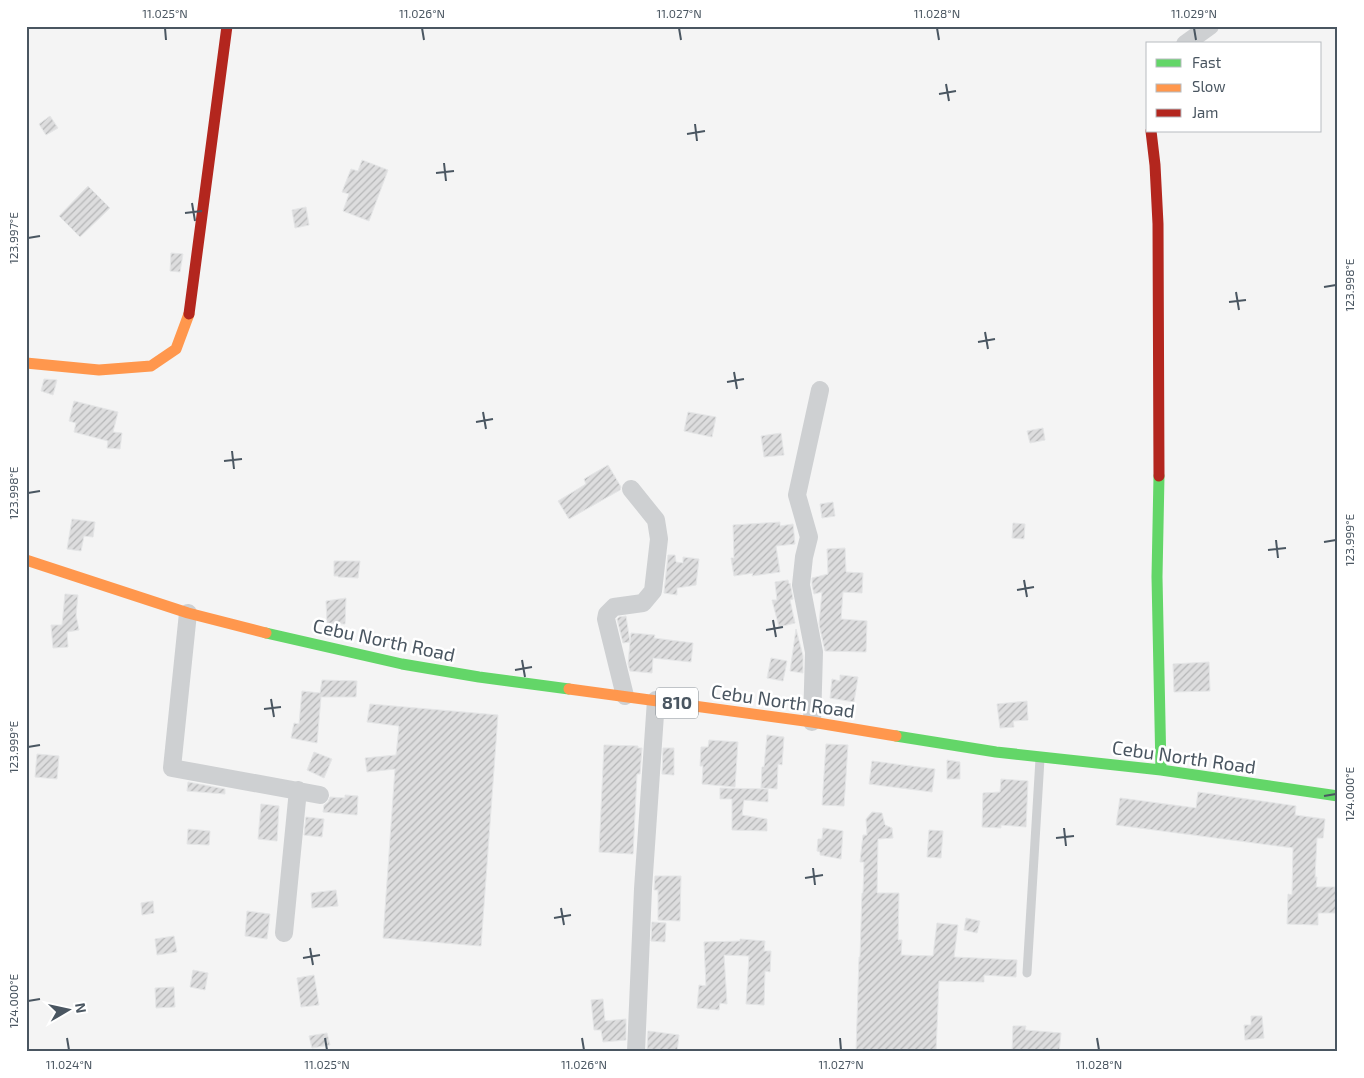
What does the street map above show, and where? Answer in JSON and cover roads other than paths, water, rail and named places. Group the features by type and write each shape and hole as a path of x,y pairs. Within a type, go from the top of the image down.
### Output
{"main road":[{"path":"26,363 99,370 151,366 176,349 189,316 228,26"},
{"path":"1151,132 1158,224 1159,452 1157,577 1161,770"},
{"name":"Cebu North Road","path":"26,560 188,613 307,643 402,664 478,677 812,722 996,752 1161,770 1338,795"}],"street":[{"path":"1188,42 1210,26"},
{"path":"812,722 814,652 802,585 804,557 809,537 797,495 820,390"},
{"path":"625,696 606,619 607,614 614,607 643,603 653,591 659,539 656,520 630,489"},
{"path":"188,613 172,768 320,795"},
{"path":"636,1052 643,889 656,700"},
{"path":"284,934 298,790"}],"lane":[{"path":"1028,973 1040,757"}]}
